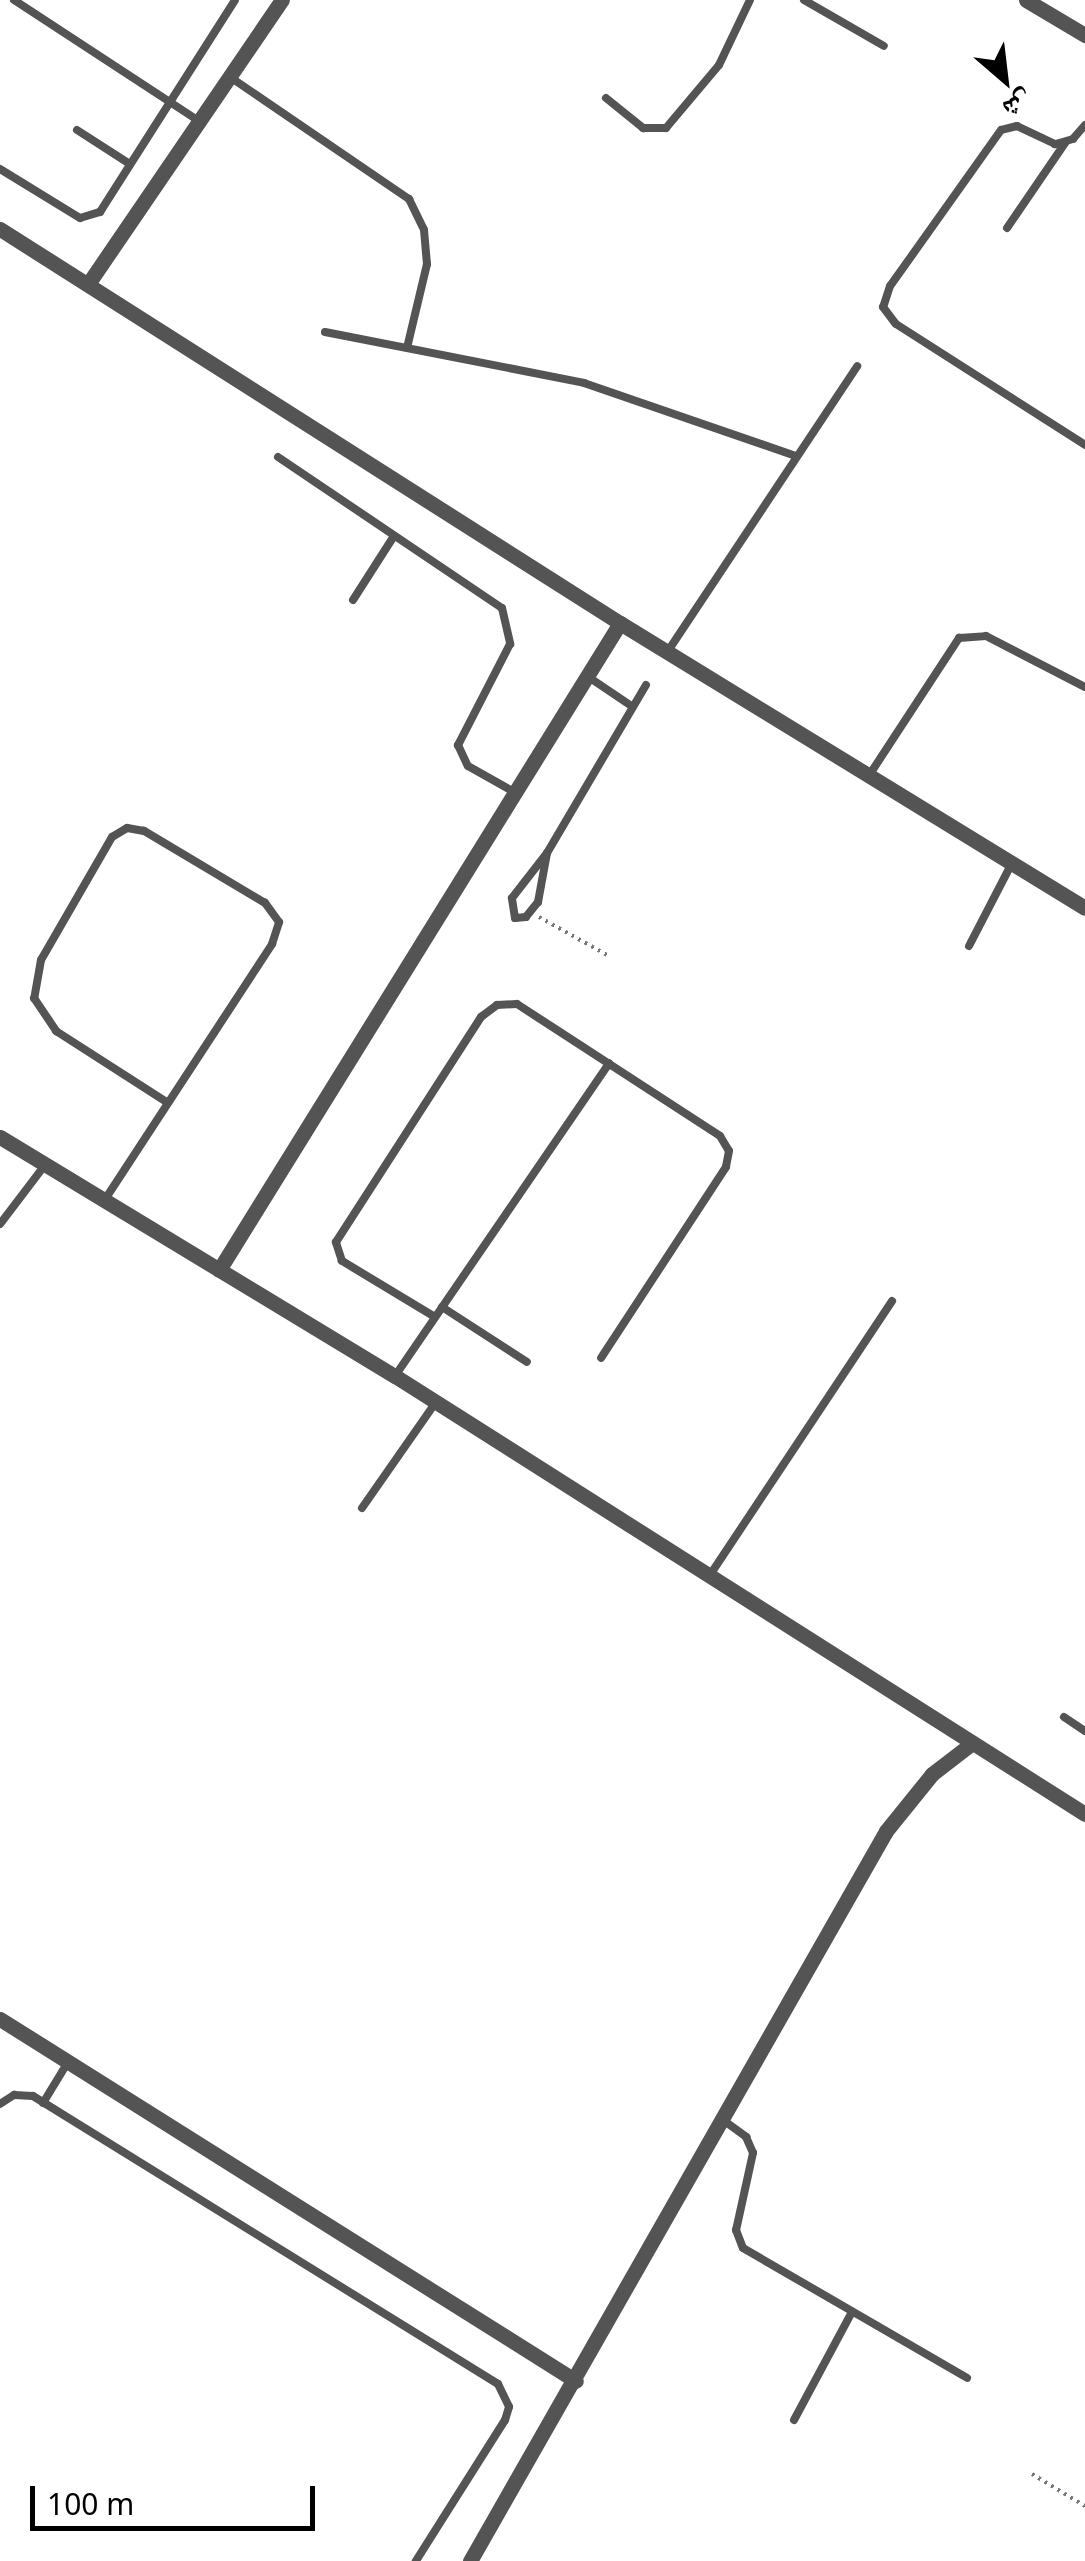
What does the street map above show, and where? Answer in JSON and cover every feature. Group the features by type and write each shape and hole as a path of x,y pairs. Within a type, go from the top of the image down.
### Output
{"street":[{"path":"88,284 282,0"},
{"path":"1026,0 1085,36"},
{"path":"0,228 620,623 1085,908"},
{"path":"219,1270 620,623"},
{"path":"0,1138 395,1376 1085,1814"},
{"path":"470,2561 886,1831 932,1774 971,1744"},
{"path":"0,2020 576,2381"}],"lane":[{"path":"14,0 200,121"},
{"path":"0,170 80,218 100,212 235,0"},
{"path":"606,98 643,128 666,128 719,65 750,0"},
{"path":"804,0 884,46"},
{"path":"230,77 409,198 424,230 427,264 407,348"},
{"path":"1008,228 1064,143 1085,125"},
{"path":"1064,143 1017,126 1001,130 890,286 883,306 896,324 1085,444"},
{"path":"77,130 130,164"},
{"path":"324,332 584,383 796,456"},
{"path":"668,651 858,366"},
{"path":"278,457 502,608 510,644 458,745 468,766 516,793"},
{"path":"353,600 394,536"},
{"path":"870,774 959,638 986,636 1085,687"},
{"path":"587,676 633,707"},
{"path":"547,853 543,890 531,912 515,918 509,904 547,853 646,685"},
{"path":"104,1201 272,944 279,922 265,903 144,831 126,828 112,838 42,960 34,998 56,1031 168,1103"},
{"path":"970,946 1014,861"},
{"path":"436,1317 342,1261 336,1242 481,1017 497,1005 517,1004 720,1136 728,1160 602,1358"},
{"path":"395,1376 609,1063"},
{"path":"0,1224 44,1164"},
{"path":"710,1576 892,1301"},
{"path":"442,1308 527,1362"},
{"path":"362,1508 436,1402"},
{"path":"1064,1717 1085,1731"},
{"path":"44,2103 68,2062"},
{"path":"0,2104 24,2094 44,2103 498,2384 509,2407 505,2420 416,2561"},
{"path":"723,2120 746,2137 753,2152 736,2230 743,2248 968,2378"},
{"path":"794,2420 852,2312"}],"path":[{"path":"531,912 610,956"},
{"path":"1032,2474 1085,2506"}]}
